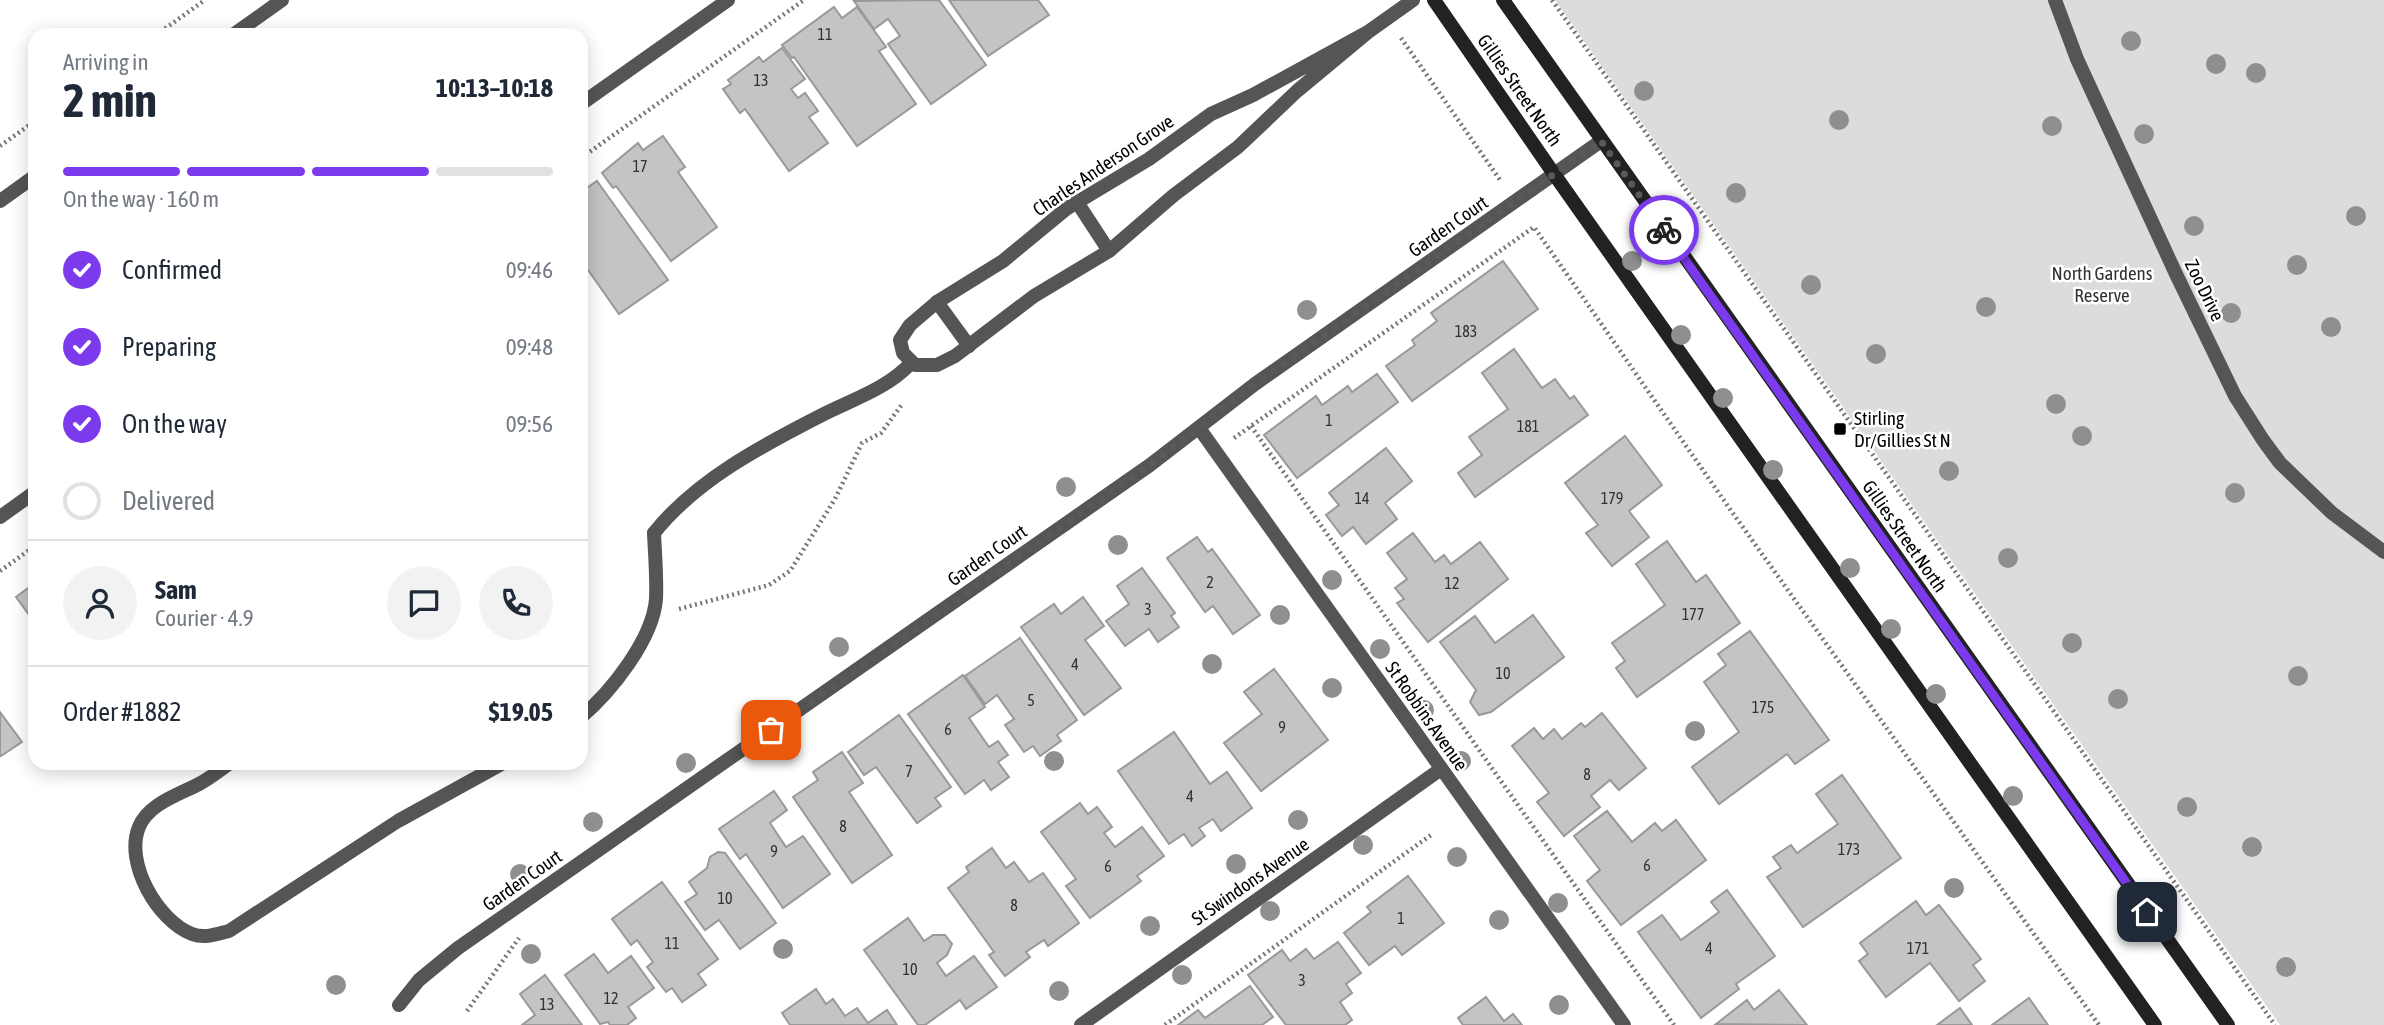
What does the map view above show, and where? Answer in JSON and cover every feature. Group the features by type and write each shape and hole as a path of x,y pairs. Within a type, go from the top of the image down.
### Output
{"main road":[{"name":"Gillies Street North","path":"1434,0 2155,1025"},
{"name":"Gillies Street North","path":"1503,0 2228,1025"}],"street":[{"path":"243,28 282,0"},
{"path":"588,99 728,0"},
{"name":"Charles Anderson Grove","path":"1368,32 1253,95 1211,114 1149,159 1077,202 1003,261 937,302 909,325 901,335 901,349 911,363 920,367 937,365 969,346 1034,296 1109,251 1174,195 1238,147 1297,91 1368,32 1413,0"},
{"name":"Zoo Drive","path":"2055,0 2077,59 2235,396 2280,463 2332,513 2384,552"},
{"name":"Garden Court","path":"400,1005 419,980 458,948 1139,473 1255,384 1601,141"},
{"path":"0,201 28,181"},
{"path":"1077,202 1109,251"},
{"path":"937,302 969,346"},
{"path":"588,710 630,661 652,619 656,600 654,533 692,494 712,479 790,432 890,382 911,363"},
{"name":"St Robbins Avenue","path":"1199,428 1624,1025"},
{"path":"0,517 28,497"},
{"name":"St Swindons Avenue","path":"1081,1025 1441,769"},
{"path":"218,770 149,812 139,827 135,845 142,883 156,902 191,934 208,937 229,931 398,821 489,770"}],"path":[{"path":"166,28 205,0"},
{"path":"588,153 804,0"},
{"path":"1552,0 2275,1025"},
{"path":"1387,18 1500,180"},
{"path":"0,146 28,126"},
{"path":"1674,1025 1251,426 1534,227 1732,512 2099,1025"},
{"path":"672,611 769,585 790,571 835,499 862,443 881,433 904,402"},
{"path":"0,571 28,551"},
{"path":"1165,1025 1432,835"}],"green space":[{"name":"North Gardens Reserve","path":"1555,0 2384,0 2384,1025 2280,1025"}],"building":[{"path":"939,0 986,65 931,104 888,44 900,36 888,19 874,29 854,1"},
{"path":"949,0 1038,0 1049,15 988,56"},
{"path":"834,7 842,18 857,7 886,47 879,51 916,104 857,146 794,57 792,58 782,45"},
{"path":"782,48 805,79 791,89 798,98 805,93 818,111 809,117 828,143 789,171 745,109 740,113 723,89 731,84 728,80 759,57 763,62"},
{"path":"663,136 685,167 678,172 717,227 671,261 616,186 613,188 602,173 638,143 643,150"},
{"path":"597,181 668,280 619,314 588,270 588,187"},
{"path":"1503,261 1538,309 1412,401 1386,366 1415,345 1412,340 1437,321 1431,313"},
{"path":"1514,349 1542,388 1555,379 1570,399 1574,396 1588,415 1475,497 1458,473 1482,455 1469,437 1508,409 1482,373"},
{"path":"1377,374 1398,402 1297,478 1264,435 1316,396 1322,405 1348,386 1352,392"},
{"path":"1625,436 1662,485 1629,511 1649,537 1612,566 1586,533 1598,525 1565,483"},
{"path":"1386,448 1412,481 1385,503 1397,519 1366,544 1353,527 1342,536 1326,515 1339,505 1329,493"},
{"path":"1413,533 1435,562 1444,555 1451,564 1480,542 1508,579 1428,642 1397,603 1404,599 1395,588 1407,579 1387,553"},
{"path":"1197,537 1208,552 1212,549 1260,615 1233,634 1213,606 1205,612 1167,558"},
{"path":"1667,541 1696,582 1706,575 1740,623 1637,697 1616,668 1625,661 1612,643 1665,605 1636,564"},
{"path":"1142,568 1175,613 1171,616 1179,627 1158,642 1149,629 1125,646 1106,621 1129,604 1117,586"},
{"path":"28,588 28,613 16,597"},
{"path":"1083,597 1104,626 1085,640 1121,688 1084,715 1021,627 1054,604 1061,614"},
{"path":"1533,615 1564,657 1491,712 1479,715 1470,702 1476,690 1440,642 1475,616 1495,643"},
{"path":"1750,631 1829,740 1795,764 1787,754 1719,804 1692,767 1739,732 1704,682 1726,665 1718,654"},
{"path":"1020,638 1077,720 1057,735 1061,741 1040,756 1033,746 1024,752 1005,725 1014,719 997,695 985,704 965,676"},
{"path":"1274,669 1328,740 1261,791 1224,743 1262,714 1244,692"},
{"path":"963,675 985,707 969,718 989,747 998,741 1008,755 998,762 1009,777 991,790 984,780 965,794 908,714"},
{"path":"0,712 22,742 1,756 0,755"},
{"path":"1602,713 1646,768 1619,790 1610,780 1591,796 1600,807 1564,836 1537,802 1549,793 1512,746 1534,728 1543,739 1554,729 1562,739 1581,723 1585,727"},
{"path":"899,715 951,787 935,798 941,806 917,823 876,767 864,775 848,752"},
{"path":"1174,732 1210,784 1227,772 1252,808 1221,831 1213,819 1199,828 1205,836 1192,846 1184,834 1169,844 1118,771"},
{"path":"842,752 863,783 849,792 892,855 852,883 793,797 818,780 813,772"},
{"path":"1842,775 1901,858 1803,927 1767,877 1781,868 1773,857 1791,845 1797,853 1838,824 1816,794"},
{"path":"774,791 787,810 770,823 786,847 803,836 830,874 783,908 746,854 740,859 719,829"},
{"path":"1080,803 1088,814 1097,807 1112,827 1104,833 1115,847 1142,827 1164,856 1137,876 1141,881 1090,918 1066,886 1076,879 1041,832"},
{"path":"1607,811 1632,842 1655,823 1662,831 1676,820 1706,860 1621,925 1587,881 1600,870 1574,836"},
{"path":"992,848 1006,868 1014,862 1029,882 1043,873 1079,923 1048,946 1044,940 1026,952 1030,957 1005,976 989,955 994,952 948,888 969,872 966,867"},
{"path":"718,852 725,853 776,923 740,949 719,920 705,930 685,902 697,894 689,882 707,868 710,857"},
{"path":"1408,876 1444,923 1402,955 1395,946 1369,965 1344,933 1371,912 1367,907"},
{"path":"662,882 718,959 698,974 706,985 682,1002 672,988 666,992 647,967 653,962 637,940 631,945 612,919"},
{"path":"1727,890 1775,956 1736,984 1739,989 1701,1018 1638,932 1662,915 1681,940 1719,912 1711,902"},
{"path":"1916,901 1926,915 1939,905 1981,959 1973,965 1985,981 1959,1001 1930,963 1886,997 1859,961 1868,954 1860,943"},
{"path":"908,918 924,941 933,935 945,935 952,944 947,955 937,963 946,976 974,956 997,987 966,1009 960,1000 925,1025 918,1025 864,950"},
{"path":"1338,942 1361,973 1346,984 1352,993 1340,1002 1352,1020 1345,1025 1286,1025 1248,975 1282,950 1290,961 1306,949 1314,959"},
{"path":"594,954 608,973 631,956 654,988 628,1007 636,1018 627,1025 610,1025 608,1022 600,1024 565,975"},
{"path":"545,975 582,1025 522,1025 535,1015 520,994"},
{"path":"1250,986 1273,1017 1262,1025 1178,1025 1198,1010 1205,1018"},
{"path":"816,989 826,1004 833,999 845,1016 857,1008 868,1023 887,1010 897,1025 790,1025 782,1013"},
{"path":"1779,990 1807,1025 1716,1024 1747,1000 1754,1010"},
{"path":"1486,997 1504,1021 1513,1014 1522,1025 1463,1025 1458,1018"},
{"path":"2029,998 2048,1025 1992,1025"},
{"path":"1960,1008 1972,1025 1937,1025"}],"way so far":[{"path":"771,730 1150,465 1255,384 1601,141 1664,230"}],"place":[{"name":"Stirling Dr/Gillies St N","path":"1840,429"}],"route":[{"path":"1664,230 2147,912"}]}
